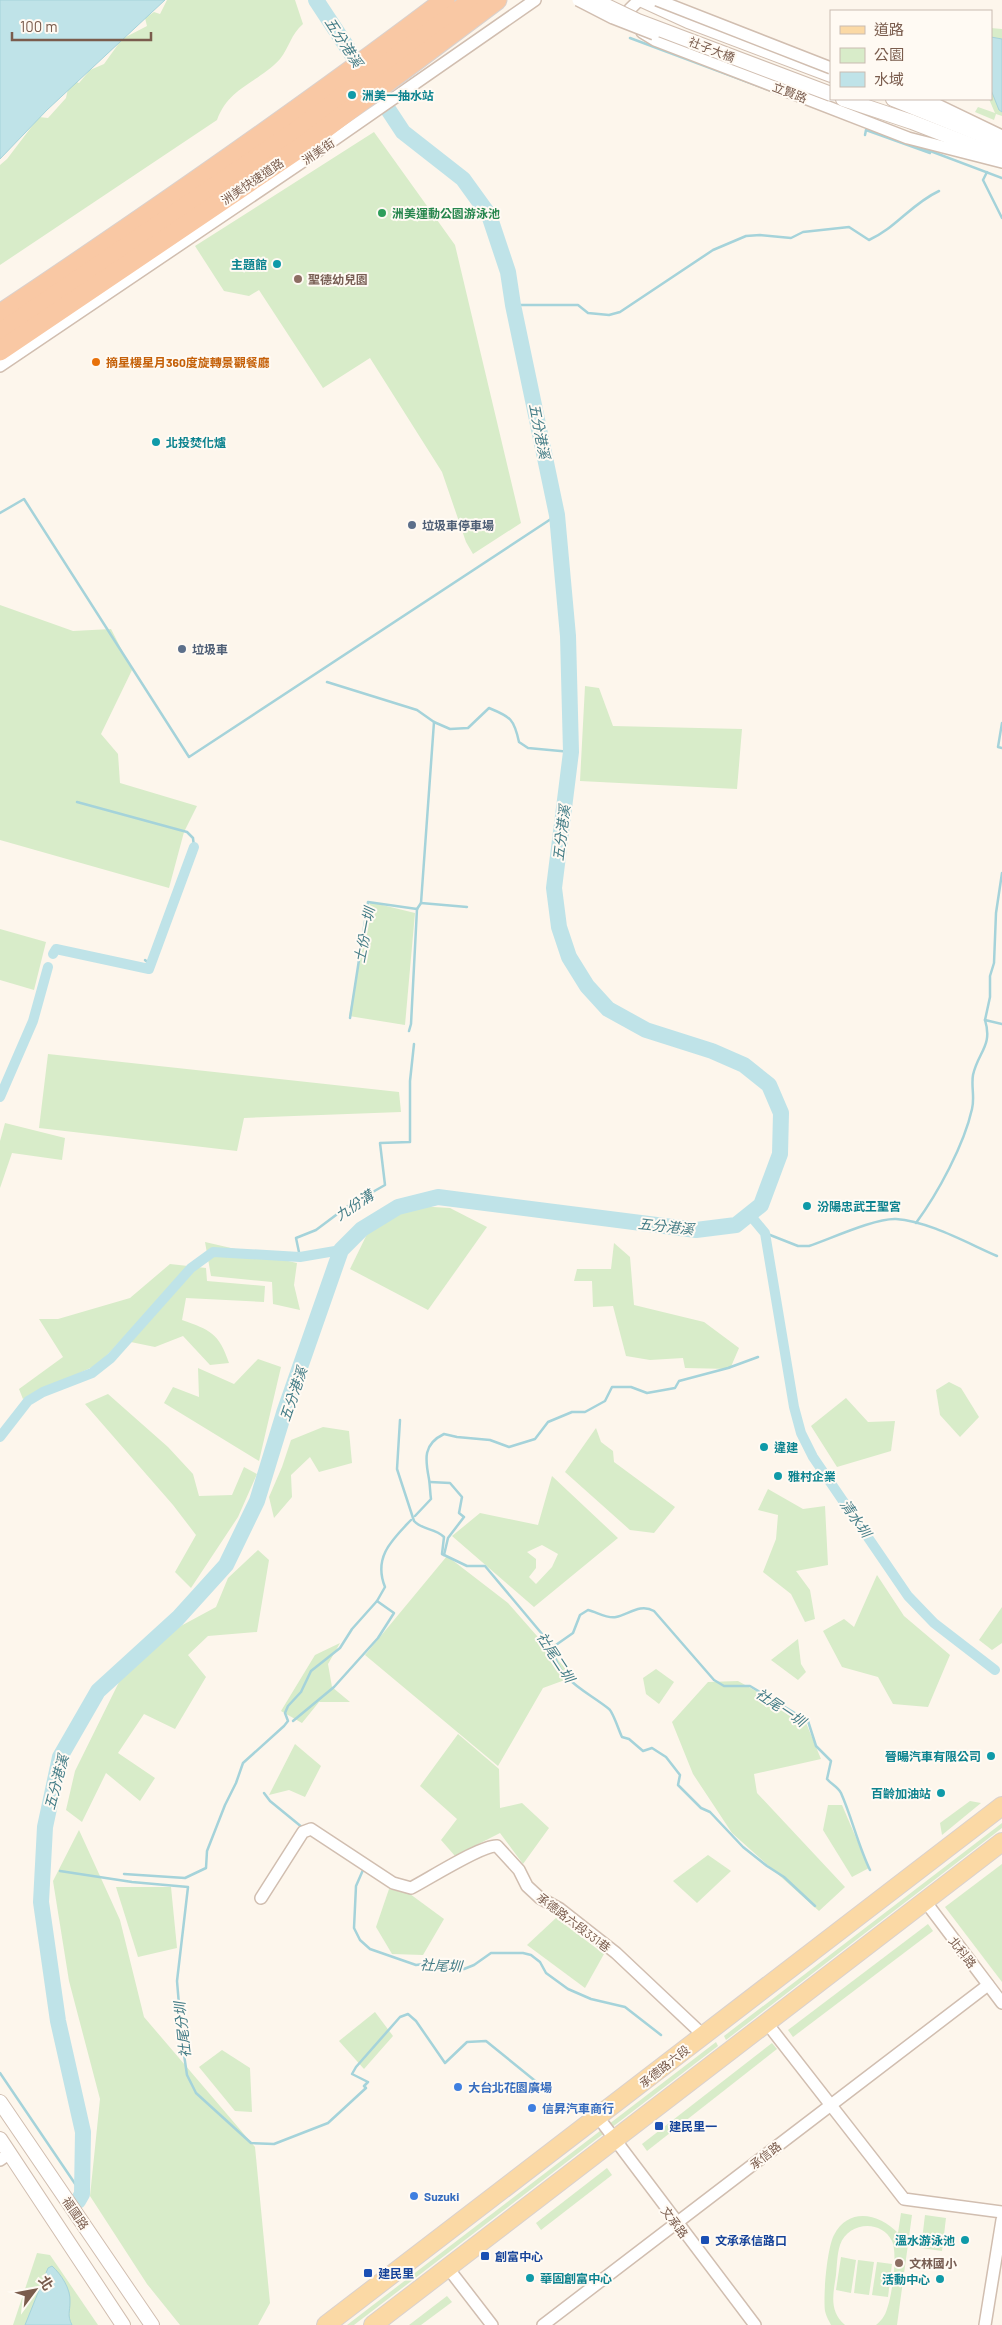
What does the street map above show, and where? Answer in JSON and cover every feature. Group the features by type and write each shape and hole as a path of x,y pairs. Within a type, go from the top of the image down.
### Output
{"highway":[{"path":"0,314 138,221 335,83 445,0"},
{"path":"0,333 302,127 473,0"},
{"name":"洲美快速道路","path":"0,351 294,152 497,0"}],"main road":[{"name":"承德路六段","path":"326,2325 1002,1806"},
{"path":"373,2325 1002,1842"}],"street":[{"name":"洲美街","path":"0,366 374,112 534,0"},
{"path":"578,0 635,27 780,82 830,95"},
{"name":"立賢路","path":"586,0 655,40 908,138 1002,162"},
{"name":"社子大橋","path":"594,0 638,21 830,95"},
{"path":"626,22 630,9 641,0 676,3 830,62"},
{"name":"社子大橋","path":"641,0 830,75"},
{"path":"658,0 830,68"},
{"path":"847,100 912,122 1002,157"},
{"path":"906,100 918,101 1002,136"},
{"path":"918,101 963,126 1002,143"},
{"name":"承德路六段331巷","path":"261,1898 303,1832 311,1829 393,1883 410,1888 472,1854 491,1845 497,1846 519,1870 527,1886 540,1898 560,1909 616,1954 703,2035"},
{"name":"北科路","path":"925,1902 1002,2003"},
{"name":"承信路","path":"543,2325 988,1985"},
{"path":"766,2022 904,2199 1002,2212"},
{"name":"福國路","path":"0,2102 152,2325"},
{"name":"文承路","path":"598,2117 755,2325"},
{"name":"福國路","path":"0,2139 5,2157 123,2325"},
{"path":"985,2325 1002,2220"},
{"path":"448,2268 492,2325"}],"green space":[{"path":"167,0 295,0 303,24 280,59 236,93 222,109 217,120 0,265 0,165 7,159 39,117 48,118 66,98 69,84 74,81 79,83 90,70 104,64 122,39 147,26 145,18 154,12 160,14"},
{"path":"992,28 1002,29 1002,116 996,114 994,120 975,112 978,107 995,113 989,100 992,100"},
{"path":"374,132 455,245 521,523 473,554 466,542 442,472 370,358 323,388 259,290 249,296 224,291 195,246"},
{"path":"0,605 73,631 111,629 132,670 101,734 118,754 120,783 197,806 184,832 169,888 0,840"},
{"path":"585,686 599,688 613,726 742,729 737,789 580,781"},
{"path":"370,902 415,913 405,1025 349,1016"},
{"path":"0,929 46,942 34,990 0,980"},
{"path":"48,1054 399,1092 401,1112 244,1118 237,1151 39,1128"},
{"path":"5,1123 65,1138 62,1160 12,1153 0,1188 0,1141"},
{"path":"417,1206 450,1208 487,1227 428,1310 350,1269 370,1228"},
{"path":"205,1242 297,1263 294,1285 300,1310 273,1304 272,1282 211,1276"},
{"path":"614,1243 630,1257 634,1305 704,1322 739,1348 730,1369 685,1368 683,1358 650,1360 626,1356 613,1306 593,1307 592,1281 574,1281 577,1269 611,1269"},
{"path":"170,1264 206,1268 207,1281 265,1286 264,1302 186,1298 182,1320 207,1330 212,1334 221,1345 229,1363 210,1365 183,1336 155,1347 121,1340 99,1364 23,1399 19,1389 63,1357 39,1319 58,1319 130,1298"},
{"path":"258,1359 281,1367 259,1461 164,1403 173,1387 199,1397 198,1368 234,1384"},
{"path":"949,1382 961,1388 979,1417 960,1437 940,1415 936,1390"},
{"path":"108,1394 168,1447 193,1474 199,1496 232,1495 244,1467 257,1474 238,1517 191,1588 175,1572 196,1535 173,1505 85,1404"},
{"path":"846,1398 868,1422 895,1421 891,1451 837,1467 811,1426"},
{"path":"323,1427 349,1431 352,1463 319,1472 310,1457 291,1475 292,1497 274,1518 269,1497 291,1440"},
{"path":"596,1428 601,1442 613,1451 614,1462 675,1507 654,1533 630,1530 565,1472"},
{"path":"552,1476 618,1538 534,1607 452,1536 480,1513 538,1525","holes":["542,1545 558,1554 552,1567 536,1584 529,1577 536,1568 536,1559 527,1552"]},
{"path":"768,1489 803,1509 825,1506 828,1565 796,1571 810,1590 815,1619 805,1622 791,1594 763,1572 776,1539 778,1515 758,1510"},
{"path":"258,1550 269,1560 257,1632 208,1636 188,1655 206,1677 175,1729 144,1714 118,1753 155,1778 140,1801 106,1773 82,1822 66,1810 75,1771 119,1682 166,1634 216,1607 228,1578"},
{"path":"447,1556 508,1603 573,1677 543,1688 498,1766 365,1655"},
{"path":"877,1575 904,1616 950,1655 928,1707 893,1704 878,1677 842,1667 823,1631 844,1619 854,1627"},
{"path":"1002,1607 1002,1643 992,1650 979,1640"},
{"path":"798,1639 801,1664 806,1672 798,1680 771,1660"},
{"path":"340,1643 328,1664 332,1687 350,1702 319,1702 302,1723 281,1711 315,1655"},
{"path":"656,1669 674,1682 659,1704 646,1694 643,1678"},
{"path":"738,1681 804,1718 821,1759 754,1774 757,1793 845,1887 819,1911 732,1833 693,1774 672,1722 708,1682"},
{"path":"458,1734 499,1769 500,1808 522,1803 549,1828 523,1864 500,1833 455,1856 441,1840 457,1819 420,1786"},
{"path":"295,1744 321,1766 305,1797 289,1790 269,1795"},
{"path":"970,1801 981,1803 942,1835 940,1823"},
{"path":"828,1805 842,1805 869,1868 852,1877 823,1830"},
{"path":"1002,1823 1002,1828 726,2040 724,2036"},
{"path":"79,1830 120,1920 144,2017 255,2147 270,2303 258,2325 180,2325 147,2284 90,2196 100,2099 69,1981 53,1881"},
{"path":"708,1855 731,1871 697,1903 673,1881"},
{"path":"1002,1864 1002,1982 945,1907"},
{"path":"116,1887 171,1887 177,1948 138,1957"},
{"path":"389,1889 410,1894 444,1919 423,1955 392,1954 376,1927"},
{"path":"556,1918 604,1954 585,1988 527,1945"},
{"path":"928,1924 933,1931 793,2037 788,2030"},
{"path":"375,2012 393,2036 364,2069 339,2041"},
{"path":"716,2042 718,2046 354,2325 347,2325"},
{"path":"772,2043 777,2049 647,2151 642,2144"},
{"path":"222,2050 250,2068 252,2112 235,2111 199,2067"},
{"path":"607,2168 612,2175 541,2230 536,2223"},
{"path":"901,2213 912,2215 897,2325 876,2325 885,2314 891,2295 894,2275 894,2247 887,2234 880,2229 865,2226 850,2232 844,2237 840,2245 833,2302 836,2314 845,2325 831,2325 825,2311 825,2295 826,2272 834,2235 840,2226 848,2220 865,2216 883,2221 898,2233"},
{"path":"925,2215 946,2218 942,2251 921,2248"},
{"path":"37,2253 50,2255 98,2325 13,2325"},
{"path":"841,2257 856,2260 851,2293 836,2290"},
{"path":"858,2260 874,2262 869,2295 854,2293"},
{"path":"877,2262 892,2264 888,2297 872,2295"},
{"path":"447,2296 452,2302 421,2325 409,2325"}],"water":[{"path":"0,0 165,0 47,110 0,159"},
{"path":"992,37 1002,39 1002,112 999,110 992,92"},
{"path":"52,2266 62,2277 69,2292 69,2316 72,2325 25,2325 48,2268"}],"waterway":[{"name":"五分港溪","path":"78,2201 82,2194 83,2132 58,2021 41,1902 45,1827 60,1757 98,1691 178,1618 226,1565 257,1501 284,1413 341,1250 362,1229 398,1207 438,1197 696,1230 736,1225 761,1205 780,1154 781,1113 769,1085 744,1065 712,1051 646,1030 608,1009 587,986 569,957 559,927 554,888 571,752 568,636 557,515 513,305 508,272 489,215 463,179 403,132 316,0"},
{"path":"630,38 785,96"},
{"path":"865,135 866,130 930,153"},
{"path":"917,146 1002,178"},
{"path":"987,172 983,180 1002,218"},
{"path":"513,305 578,305 588,313 609,315 620,312 713,250 746,236 760,235 791,238 803,232 849,227 869,240 879,235 920,202 939,191"},
{"path":"0,513 24,499 189,757 557,515"},
{"path":"327,682 417,710 434,722 450,729 468,728 489,708 510,720 515,728 519,742 528,748 571,752"},
{"path":"417,909 421,903 434,722"},
{"path":"1002,723 998,747 1002,748"},
{"path":"77,802 187,832 193,838 194,847"},
{"name":"九份溝","path":"53,954 56,949 149,969 194,847"},
{"path":"985,1020 990,997 990,976 994,963 996,913 1002,873"},
{"name":"土份一圳","path":"350,1018 368,902 417,909"},
{"path":"421,903 467,907"},
{"name":"土份一圳","path":"409,1031 411,1024 417,909"},
{"name":"九份溝","path":"145,960 153,967"},
{"path":"0,1097 33,1021 48,967"},
{"path":"916,1223 933,1198 963,1138 973,1105 973,1075 986,1043 987,1029 985,1020 1002,1024"},
{"name":"九份溝","path":"300,1257 296,1238 316,1230 348,1206 385,1185 380,1143 410,1142 410,1081 414,1044"},
{"name":"清水圳","path":"750,1215 765,1233 794,1407 801,1433 813,1457 908,1596 934,1623 995,1670"},
{"path":"765,1233 798,1246 809,1246 865,1225 896,1219 934,1228 997,1256"},
{"path":"0,1437 28,1401 43,1392 92,1373 111,1358 191,1268 213,1252 300,1257 341,1250"},
{"path":"415,1516 431,1499 426,1459 429,1447 432,1442 444,1434 490,1440 509,1447 535,1439 548,1422 572,1412 585,1412 605,1401 612,1387 631,1387 647,1393 675,1388 679,1381 728,1368 758,1357"},
{"name":"社尾二圳","path":"400,1420 397,1469 414,1521 444,1537 442,1554 467,1566 485,1566 553,1647 555,1658 566,1676 611,1711 622,1737 629,1739 643,1751 652,1748 666,1757 680,1775 678,1785 701,1808 710,1812 743,1847 784,1877 815,1906"},
{"path":"430,1482 450,1483 462,1497 459,1513 464,1517 448,1538 444,1555"},
{"path":"124,1874 185,1878 206,1868 207,1851 243,1763 284,1726 288,1721 285,1713 288,1706 301,1692 311,1671 340,1648 352,1629 377,1601 385,1587 381,1567 386,1550 411,1520"},
{"path":"293,1721 334,1687 378,1638 394,1613 377,1601"},
{"name":"社尾一圳","path":"553,1647 573,1633 580,1615 588,1610 613,1617 644,1608 654,1611 714,1680 724,1686 750,1686 808,1721 816,1746 831,1761 827,1779 841,1793 870,1870"},
{"name":"社尾圳","path":"264,1793 270,1801 303,1828"},
{"name":"社尾圳","path":"362,1868 363,1870 356,1886 354,1928 360,1940 370,1949 416,1965 438,1962 464,1969 474,1965 491,1953 523,1953 531,1955 540,1962 546,1973 568,1989 591,1999 625,2007 661,2035"},
{"name":"社尾分圳","path":"60,1871 132,1882 188,1887 177,1981 187,2075 196,2093 251,2143 274,2144 328,2123 366,2088 364,2086 368,2082 352,2074 356,2067 400,2017 408,2014 416,2021 445,2063 467,2042 486,2041 539,2084"},
{"path":"0,2073 82,2194"}],"place":[{"name":"洲美一抽水站","path":"352,95"},
{"name":"洲美運動公園游泳池","path":"382,213"},
{"name":"主題館","path":"277,264"},
{"name":"聖德幼兒園","path":"298,279"},
{"name":"摘星樓星月360度旋轉景觀餐廳","path":"96,362"},
{"name":"北投焚化爐","path":"156,442"},
{"name":"垃圾車停車場","path":"412,525"},
{"name":"垃圾車","path":"182,649"},
{"name":"汾陽忠武王聖宮","path":"807,1206"},
{"name":"違建","path":"764,1447"},
{"name":"雅村企業","path":"778,1476"},
{"name":"晉暘汽車有限公司","path":"991,1756"},
{"name":"百齡加油站","path":"941,1793"},
{"name":"大台北花園廣場","path":"458,2087"},
{"name":"信昇汽車商行","path":"532,2108"},
{"name":"建民里一","path":"659,2126"},
{"name":"Suzuki","path":"414,2196"},
{"name":"文承承信路口","path":"705,2240"},
{"name":"溫水游泳池","path":"965,2240"},
{"name":"創富中心","path":"485,2256"},
{"name":"文林國小","path":"899,2263"},
{"name":"建民里","path":"368,2273"},
{"name":"華固創富中心","path":"530,2278"},
{"name":"活動中心","path":"940,2279"}]}
